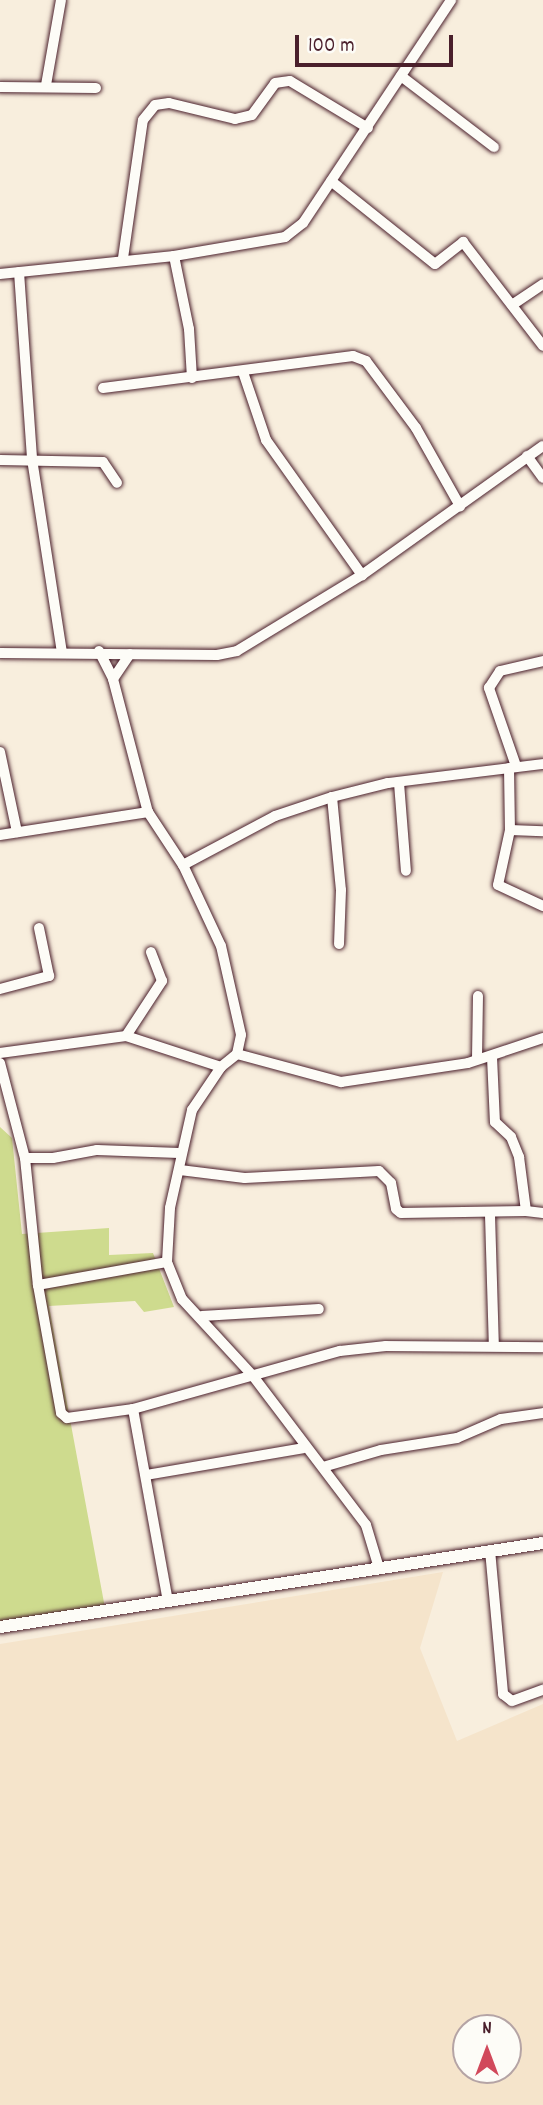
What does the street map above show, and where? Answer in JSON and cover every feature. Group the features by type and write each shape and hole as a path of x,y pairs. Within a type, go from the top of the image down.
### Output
{"street":[{"path":"46,85 61,0"},
{"path":"0,274 124,258 174,256 285,237 303,222 451,0"},
{"path":"401,76 494,146"},
{"path":"124,258 143,120 155,105 169,103 234,119 252,115 275,83 290,81 368,128"},
{"path":"0,87 46,85 96,88"},
{"path":"331,181 435,264 463,242 543,346"},
{"path":"174,256 189,328 192,378"},
{"path":"19,272 32,459 62,653"},
{"path":"512,305 543,284"},
{"path":"103,387 243,372 353,356 366,361 416,428 460,506"},
{"path":"243,372 267,440 362,575"},
{"path":"0,653 99,651 217,655 237,651 362,575 543,446"},
{"path":"527,456 543,478"},
{"path":"0,460 103,462 117,482"},
{"path":"99,651 113,679 148,812 183,865 221,946 238,1015 237,1054 221,1067 192,1110 179,1153 180,1170 167,1232 167,1262 182,1300 202,1316 253,1376 304,1448 323,1466 366,1525 379,1568"},
{"path":"113,679 130,654"},
{"path":"543,661 500,671 489,688 512,767 510,830 498,885 543,906"},
{"path":"0,752 17,832"},
{"path":"183,865 275,816 332,797 399,783 543,764"},
{"path":"399,783 406,872"},
{"path":"332,797 341,890 339,944"},
{"path":"0,835 148,812"},
{"path":"510,830 543,831"},
{"path":"0,989 49,975 39,928"},
{"path":"126,1036 162,981 151,952"},
{"path":"477,1059 478,996"},
{"path":"0,1053 126,1036 221,1067"},
{"path":"237,1054 341,1082 492,1057 543,1038"},
{"path":"492,1057 495,1122 511,1137 519,1157 526,1211"},
{"path":"0,1063 25,1158 38,1285 61,1413 67,1418 133,1409 363,1348 543,1347"},
{"path":"25,1158 53,1158 97,1150 179,1153"},
{"path":"180,1170 245,1178 379,1171 391,1183 396,1209 401,1213 543,1213"},
{"path":"490,1215 494,1346"},
{"path":"38,1285 167,1262"},
{"path":"202,1316 318,1309"},
{"path":"133,1409 168,1601"},
{"path":"323,1466 381,1450 457,1438 501,1419 543,1413"},
{"path":"146,1475 304,1448"},
{"path":"0,1627 543,1543"},
{"path":"491,1549 503,1694 512,1701 543,1690"}],"shaded area":[{"path":"443,1572 420,1648 457,1741 543,1704 543,2105 0,2105 0,1644"}],"green space":[{"path":"0,1127 12,1138 22,1234 109,1228 109,1255 153,1253 174,1307 144,1312 135,1301 49,1306 105,1608 0,1624"}]}
